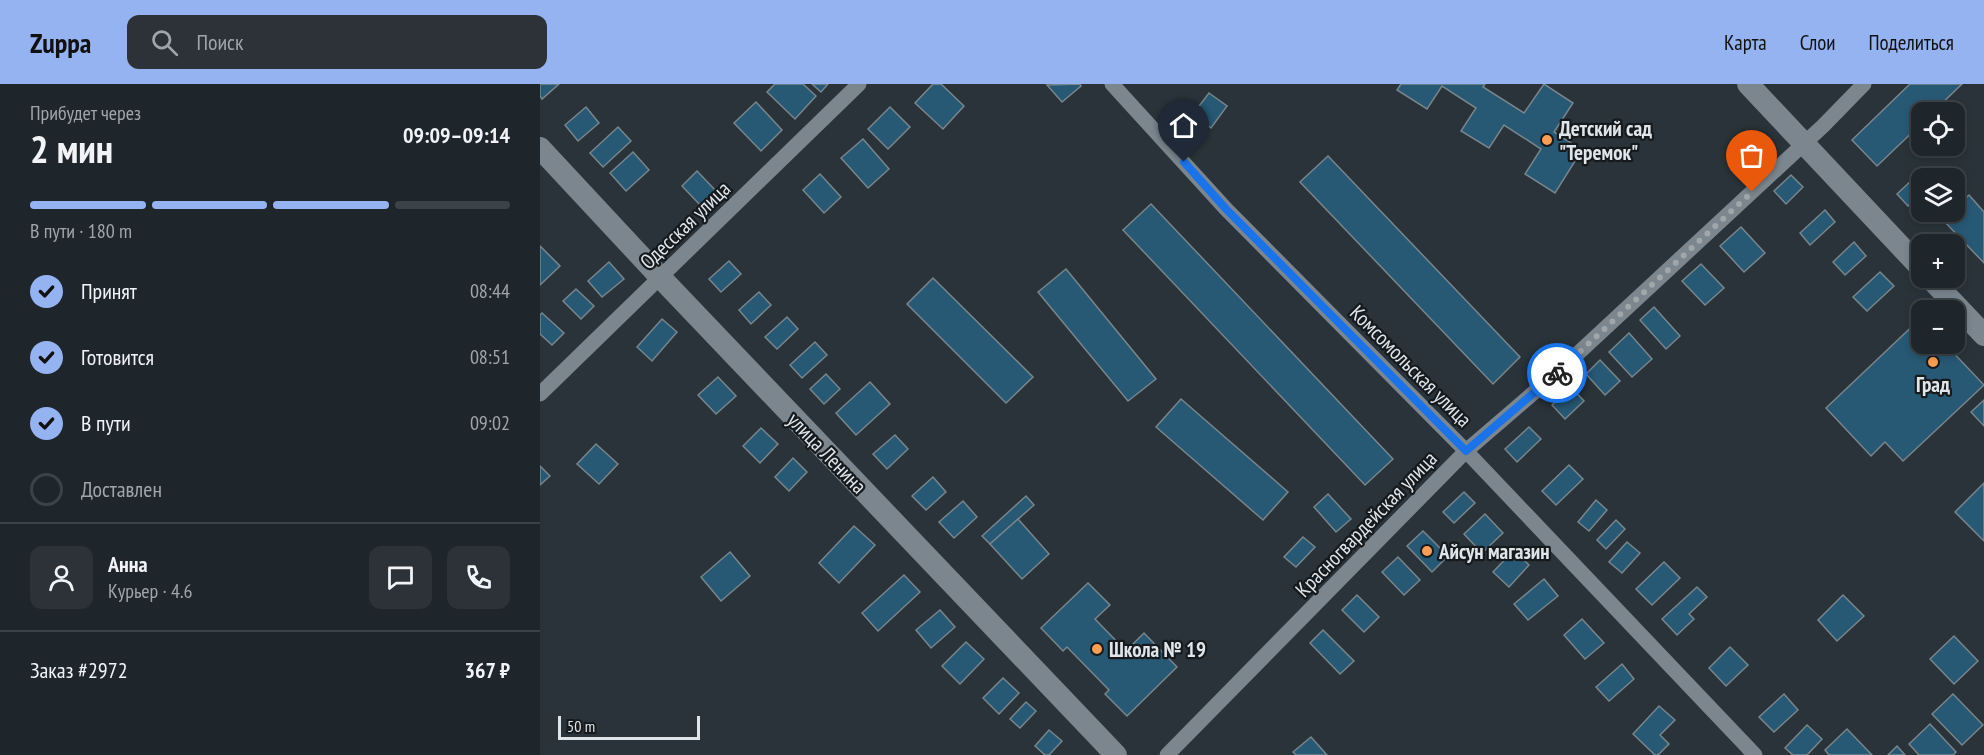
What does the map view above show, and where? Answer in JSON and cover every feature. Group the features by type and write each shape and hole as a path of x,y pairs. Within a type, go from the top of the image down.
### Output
{"street":[{"name":"Одесская улица","path":"540,394 859,84"},
{"name":"Комсомольская улица","path":"1112,84 1226,209 1466,451 1755,755"},
{"path":"1748,84 1911,257"},
{"name":"Красногвардейская улица","path":"1167,755 1466,451 1560,370 1804,144 1864,84"},
{"name":"улица Ленина","path":"540,148 660,279 1116,755"},
{"path":"1939,288 1984,335"}],"building":[{"path":"540,84 559,84 542,99"},
{"path":"775,84 803,84 816,96 795,119 767,92"},
{"path":"812,84 828,84 821,92"},
{"path":"933,84 941,84 964,106 943,129 915,103"},
{"path":"1080,84 1081,86 1062,102 1047,85"},
{"name":"Детский сад \"Теремок\"","path":"1401,84 1485,84 1483,87 1524,113 1544,84 1573,103 1554,132 1582,150 1555,193 1525,174 1541,149 1504,125 1489,148 1461,131 1476,108 1442,86 1427,109 1397,90"},
{"path":"1910,84 1962,84 1943,102 1911,102 1911,134 1877,166 1852,140"},
{"path":"1209,93 1227,106 1211,128 1193,114"},
{"path":"756,102 782,130 761,151 734,123"},
{"path":"586,107 599,123 578,141 565,125"},
{"path":"890,107 910,127 888,149 868,129"},
{"path":"618,127 631,141 603,167 590,153"},
{"path":"863,139 889,169 868,188 841,158"},
{"path":"633,152 649,170 626,191 610,173"},
{"path":"1328,156 1520,357 1493,384 1300,182"},
{"path":"697,171 717,192 702,207 682,186"},
{"path":"820,174 841,197 824,213 803,190"},
{"path":"1791,175 1803,187 1786,204 1774,191"},
{"path":"1911,181 1911,203 1908,206 1897,194"},
{"path":"1969,195 1984,212 1984,263 1965,243 1965,234 1956,234 1945,222 1965,222 1965,199"},
{"path":"1151,204 1393,459 1365,485 1123,230"},
{"path":"1825,210 1835,222 1810,245 1800,233"},
{"path":"1741,227 1765,253 1744,272 1720,246"},
{"path":"1854,242 1866,256 1845,275 1833,262"},
{"path":"540,246 560,266 540,285"},
{"path":"729,261 741,274 721,292 709,279"},
{"path":"609,262 624,279 602,297 588,281"},
{"path":"1701,264 1724,288 1705,305 1682,281"},
{"path":"1066,269 1156,379 1128,401 1038,292"},
{"path":"1880,272 1894,286 1867,311 1853,297"},
{"path":"933,278 1033,377 1006,403 907,304"},
{"path":"576,289 594,306 581,319 563,301"},
{"path":"759,292 771,305 751,324 739,310"},
{"path":"1654,307 1680,336 1666,349 1640,320"},
{"path":"542,313 564,333 552,345 540,334 540,315"},
{"path":"787,317 798,329 777,349 765,337"},
{"path":"662,319 677,332 652,361 637,347"},
{"path":"1911,327 1911,354 1955,354 1984,385 1903,461 1885,442 1871,456 1826,408"},
{"path":"1629,333 1652,359 1632,377 1609,352"},
{"path":"815,342 827,355 802,378 790,365"},
{"path":"1600,360 1620,381 1605,395 1586,374"},
{"path":"826,374 840,389 824,404 810,389"},
{"path":"718,377 736,396 716,414 698,395"},
{"path":"870,382 890,404 856,435 836,413"},
{"path":"1571,387 1584,401 1565,419 1552,405"},
{"path":"1181,399 1288,492 1263,520 1156,427"},
{"path":"1984,400 1984,426 1971,412"},
{"path":"1529,427 1541,439 1517,462 1505,449"},
{"path":"761,428 778,444 760,463 743,446"},
{"path":"895,435 908,449 887,469 873,454"},
{"path":"596,444 618,464 599,484 577,464"},
{"path":"793,458 807,472 789,491 775,477"},
{"path":"1569,465 1583,479 1556,505 1542,491"},
{"path":"540,466 550,476 540,485"},
{"path":"933,477 946,492 926,510 912,496"},
{"path":"1984,483 1984,541 1955,512"},
{"path":"1464,492 1475,503 1454,523 1443,512"},
{"path":"1328,494 1351,519 1336,532 1314,507"},
{"path":"1026,496 1034,505 990,544 982,536"},
{"path":"1596,500 1607,510 1589,531 1578,522"},
{"path":"963,501 977,517 954,538 939,522"},
{"path":"1485,514 1503,533 1482,553 1464,534"},
{"path":"1018,519 1049,554 1022,579 990,544"},
{"path":"1616,520 1625,529 1606,549 1597,540"},
{"path":"854,526 875,545 839,583 819,563"},
{"name":"Айсун магазин","path":"1423,531 1448,556 1432,572 1407,546"},
{"path":"1303,537 1315,547 1296,567 1284,557"},
{"path":"1627,542 1640,553 1622,573 1609,562"},
{"path":"1514,550 1529,565 1509,587 1493,572"},
{"path":"730,552 750,576 721,601 701,577"},
{"path":"1398,557 1420,580 1404,595 1382,572"},
{"path":"1664,562 1680,578 1652,605 1636,589"},
{"path":"904,575 920,592 878,631 862,613"},
{"path":"1544,579 1558,596 1528,620 1514,604"},
{"name":"Школа № 19","path":"1088,583 1110,605 1095,619 1126,651 1144,633 1177,667 1127,716 1105,694 1109,690 1067,647 1063,651 1041,628"},
{"path":"1697,587 1707,597 1689,614 1694,619 1677,635 1662,619"},
{"path":"1357,595 1379,617 1364,632 1342,610"},
{"path":"1843,595 1864,616 1837,641 1818,620"},
{"path":"940,610 955,627 931,648 916,630"},
{"path":"1582,619 1604,643 1585,659 1564,635"},
{"path":"1323,630 1354,661 1340,674 1310,643"},
{"path":"1954,636 1978,661 1954,684 1930,659"},
{"path":"966,642 984,659 960,684 942,666"},
{"path":"1730,647 1748,665 1726,686 1709,668"},
{"path":"1622,664 1634,679 1609,701 1596,687"},
{"path":"1003,678 1019,693 999,714 983,698"},
{"path":"1784,694 1798,710 1774,732 1759,717"},
{"path":"1953,694 1983,725 1962,745 1932,714"},
{"path":"1026,702 1036,711 1020,728 1010,719"},
{"path":"1659,706 1675,720 1660,735 1669,744 1658,755 1655,755 1633,734"},
{"path":"1930,724 1956,752 1953,755 1919,755 1909,744"},
{"path":"1807,725 1822,739 1807,755 1793,755 1785,748"},
{"path":"1847,729 1872,755 1829,755 1825,750"},
{"path":"1049,730 1062,741 1049,755 1045,755 1035,746"},
{"path":"1311,737 1327,755 1296,755 1293,752"},
{"path":"1897,746 1905,755 1888,755"}],"way so far":[{"path":"1557,373 1752,192"}],"place":[{"name":"Детский сад \"Теремок\"","path":"1547,140"},
{"name":"Град","path":"1933,362"},
{"name":"Айсун магазин","path":"1427,551"},
{"name":"Школа № 19","path":"1097,649"}],"route":[{"path":"1184,162 1226,209 1466,451 1557,373"}]}
